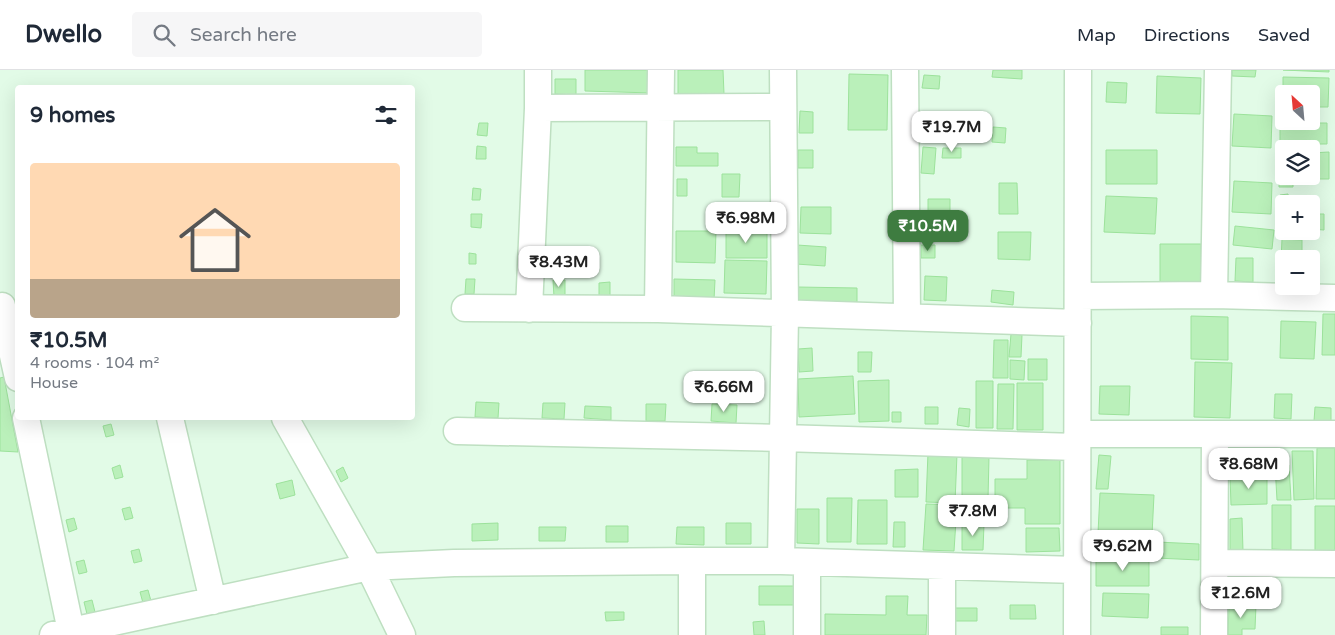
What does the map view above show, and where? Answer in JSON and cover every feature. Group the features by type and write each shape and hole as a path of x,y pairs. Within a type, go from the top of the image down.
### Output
{"street":[{"path":"529,309 538,70"},
{"path":"658,310 661,70"},
{"path":"781,561 784,314 783,70"},
{"path":"905,70 907,316"},
{"path":"1077,635 1078,70"},
{"path":"1214,295 1218,70"},
{"path":"538,108 783,107"},
{"path":"1078,296 1214,295 1335,298"},
{"path":"7,306 15,358"},
{"path":"465,308 907,316 1078,323"},
{"path":"26,420 62,633 369,567 454,563 781,561 1077,570"},
{"path":"170,420 213,601"},
{"path":"286,420 369,567 402,635"},
{"path":"456,431 783,438 1078,440 1215,434 1335,434"},
{"path":"1214,635 1215,434"},
{"path":"692,561 692,635"},
{"path":"807,562 807,635"},
{"path":"1215,564 1335,564"},
{"path":"942,566 942,635"}],"building":[{"path":"585,70 652,70 652,93 585,91"},
{"path":"678,70 723,70 724,94 678,95"},
{"path":"993,70 1022,70 1022,79 992,77"},
{"path":"1232,70 1256,70 1255,77 1232,76"},
{"path":"1283,70 1329,70 1329,72"},
{"path":"849,74 888,75 887,130 848,130"},
{"path":"924,75 940,76 939,89 922,88"},
{"path":"1157,76 1201,78 1200,114 1156,113"},
{"path":"1283,77 1329,78 1328,107 1320,107 1320,85 1283,85"},
{"path":"555,79 576,79 576,95 555,94"},
{"path":"1107,82 1127,83 1126,103 1106,102"},
{"path":"800,111 813,112 813,133 799,133"},
{"path":"1234,114 1272,116 1271,148 1232,146"},
{"path":"922,121 940,121 940,131 922,131"},
{"path":"479,123 488,123 487,136 477,135"},
{"path":"1320,123 1327,123 1327,144 1320,144 1320,140 1280,140 1280,130 1320,130"},
{"path":"993,127 1006,128 1005,143 992,142"},
{"path":"477,146 486,147 486,159 476,159"},
{"path":"676,147 697,147 697,153 718,153 718,166 676,166"},
{"path":"923,147 936,148 934,174 921,173"},
{"path":"943,148 961,148 961,158 942,158"},
{"path":"798,150 813,150 813,168 798,168"},
{"path":"1106,150 1157,150 1157,184 1106,184"},
{"path":"1320,152 1329,152 1329,179 1320,179"},
{"path":"722,174 740,174 739,197 722,197"},
{"path":"677,179 687,179 687,196 677,196"},
{"path":"1234,181 1272,183 1271,214 1232,212"},
{"path":"999,183 1017,183 1018,214 999,214"},
{"path":"1279,185 1293,185 1293,187 1279,187"},
{"path":"473,188 481,189 480,200 472,200"},
{"path":"1106,196 1157,198 1155,234 1104,232"},
{"path":"928,199 950,199 950,216 928,216"},
{"path":"801,207 831,207 831,234 800,233"},
{"path":"725,212 735,213 734,228 724,228"},
{"path":"471,214 482,214 481,228 471,227"},
{"path":"1320,214 1324,214 1324,230 1320,230"},
{"path":"1235,226 1274,230 1272,249 1233,245"},
{"path":"726,229 767,230 767,258 726,258"},
{"path":"676,231 716,231 715,263 676,262"},
{"path":"998,232 1031,232 1030,260 998,259"},
{"path":"1282,240 1302,240 1302,250 1282,250"},
{"path":"1160,244 1201,244 1201,282 1160,282"},
{"path":"797,245 826,247 825,266 796,264"},
{"path":"921,245 935,245 935,258 921,258"},
{"path":"554,248 567,248 566,264 553,263"},
{"path":"469,253 476,254 476,264 469,264"},
{"path":"1236,258 1253,258 1253,282 1235,281"},
{"path":"725,260 767,261 766,294 724,293"},
{"path":"925,276 947,277 946,301 924,300"},
{"path":"466,279 475,279 474,294 465,294"},
{"path":"674,279 715,280 714,300 674,298"},
{"path":"553,280 565,280 565,297 554,297"},
{"path":"610,282 610,296 599,296 599,283"},
{"path":"797,287 857,288 857,302 797,302"},
{"path":"992,290 1014,292 1013,305 991,302"},
{"path":"1323,314 1335,314 1335,355 1322,355"},
{"path":"1191,316 1228,317 1228,360 1191,359"},
{"path":"1281,321 1316,322 1314,359 1280,358"},
{"path":"1011,334 1022,335 1021,357 1009,357"},
{"path":"994,340 1008,340 1008,378 993,378"},
{"path":"812,348 813,371 799,372 798,349"},
{"path":"858,352 872,352 871,372 858,372"},
{"path":"1028,359 1047,359 1047,380 1028,380"},
{"path":"1010,360 1025,361 1024,380 1010,379"},
{"path":"1195,362 1232,363 1230,418 1194,417"},
{"path":"853,376 855,414 799,417 798,379"},
{"path":"4,377 18,452 0,451 0,378"},
{"path":"889,380 889,421 859,422 858,381"},
{"path":"976,381 993,381 993,428 976,428"},
{"path":"1017,383 1043,383 1043,430 1017,430"},
{"path":"998,384 1014,384 1013,429 997,429"},
{"path":"1100,386 1130,386 1129,415 1099,414"},
{"path":"1275,394 1292,394 1291,419 1274,418"},
{"path":"476,402 499,403 498,418 475,417"},
{"path":"543,403 565,403 564,419 542,418"},
{"path":"646,404 666,404 665,421 646,421"},
{"path":"712,404 737,405 736,423 711,421"},
{"path":"585,406 611,407 611,420 584,418"},
{"path":"925,407 938,407 938,424 925,424"},
{"path":"1315,407 1331,408 1331,422 1314,421"},
{"path":"959,408 970,409 969,427 957,425"},
{"path":"892,412 901,412 901,422 892,422"},
{"path":"111,424 114,435 106,437 103,426"},
{"path":"1317,448 1335,448 1335,499 1316,499"},
{"path":"1292,451 1313,451 1314,499 1294,500"},
{"path":"928,453 957,454 955,503 926,502"},
{"path":"1099,455 1111,456 1108,489 1096,489"},
{"path":"962,457 989,457 988,499 962,499"},
{"path":"1027,460 1060,460 1060,524 1025,524 1025,508 995,508 995,479 1027,479"},
{"path":"120,465 123,477 115,479 112,468"},
{"path":"1275,465 1289,465 1291,500 1277,500"},
{"path":"343,467 348,478 341,482 336,471"},
{"path":"918,469 918,497 895,497 895,470"},
{"path":"1267,475 1267,504 1231,505 1230,476"},
{"path":"292,480 295,495 280,499 276,484"},
{"path":"1100,493 1154,495 1152,535 1098,533"},
{"path":"827,498 852,498 851,542 827,542"},
{"path":"858,500 887,500 887,544 857,544"},
{"path":"926,504 957,505 954,551 923,550"},
{"path":"1272,505 1291,505 1291,550 1272,549"},
{"path":"1315,506 1335,506 1335,551 1315,551"},
{"path":"130,507 133,518 125,520 122,509"},
{"path":"797,509 819,509 819,544 797,543"},
{"path":"74,518 77,529 69,532 66,520"},
{"path":"1242,518 1243,551 1230,551 1230,519"},
{"path":"894,522 905,522 905,547 893,547"},
{"path":"498,523 498,540 472,541 472,524"},
{"path":"726,523 751,523 751,544 726,544"},
{"path":"962,524 984,524 983,550 962,550"},
{"path":"606,526 628,526 628,542 606,542"},
{"path":"539,527 566,527 565,541 539,541"},
{"path":"677,527 704,527 704,545 676,544"},
{"path":"1026,528 1059,528 1060,551 1026,552"},
{"path":"1097,537 1153,539 1152,554 1096,552"},
{"path":"1157,542 1199,544 1199,560 1156,558"},
{"path":"139,549 142,561 134,563 131,551"},
{"path":"1096,558 1149,558 1149,586 1096,586"},
{"path":"84,560 87,572 79,574 76,562"},
{"path":"759,586 795,586 795,605 759,605"},
{"path":"148,590 151,601 143,603 140,592"},
{"path":"1103,593 1149,594 1148,618 1102,616"},
{"path":"886,596 908,596 907,615 927,615 926,635 825,635 825,614 886,615"},
{"path":"92,600 95,612 87,614 84,602"},
{"path":"1010,605 1035,605 1036,619 1010,619"},
{"path":"1229,605 1256,605 1255,629 1242,629 1242,635 1228,635"},
{"path":"955,608 977,608 977,621 955,621"},
{"path":"605,612 624,612 624,620 606,621"},
{"path":"764,621 765,635 754,635 753,622"},
{"path":"1161,627 1188,627 1188,635 1161,635"}]}
